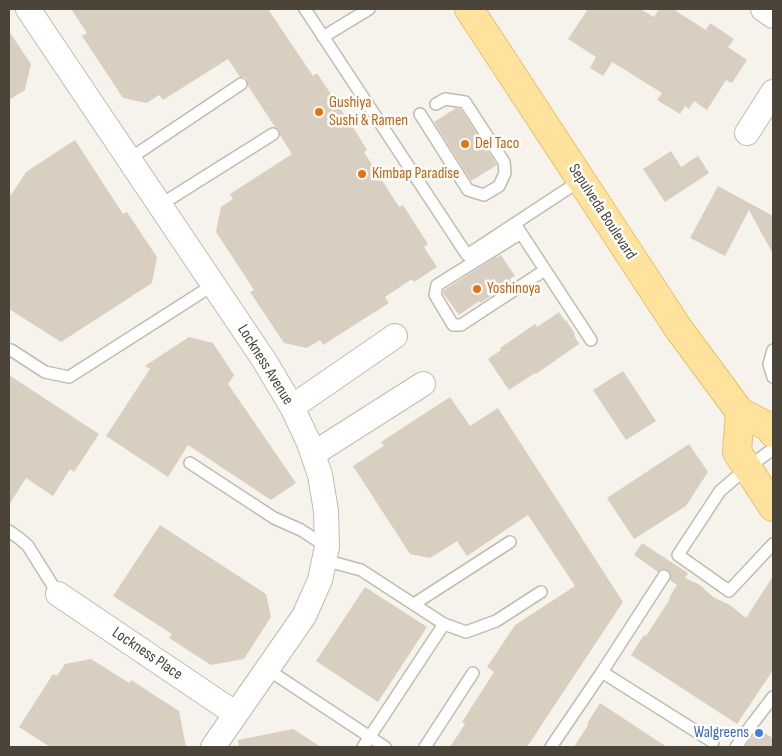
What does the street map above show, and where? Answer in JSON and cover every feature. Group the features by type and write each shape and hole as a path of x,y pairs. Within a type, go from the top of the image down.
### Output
{"main road":[{"name":"Sepulveda Boulevard","path":"469,9 678,328 740,412 769,427 773,434"},
{"path":"740,412 737,452 773,507"}],"street":[{"name":"Lockness Avenue","path":"28,9 264,360 292,406 309,443 320,475 326,510 326,554 320,580 304,616 213,747"},
{"path":"763,9 773,16"},
{"path":"747,133 773,92"},
{"path":"292,406 395,336"},
{"path":"313,454 423,384"},
{"name":"Lockness Place","path":"58,594 236,714"}],"lane":[{"path":"305,9 467,255 518,228"},
{"path":"323,37 369,9"},
{"path":"129,159 241,84"},
{"path":"420,114 468,190 484,195 499,186 505,173 504,162 465,102 445,100 436,104"},
{"path":"160,205 273,134"},
{"path":"546,270 460,324 453,325 435,295 437,285 582,180"},
{"path":"518,228 591,340"},
{"path":"12,350 45,372 69,377 214,285"},
{"path":"773,350 770,364 773,377"},
{"path":"773,449 720,491 675,559 729,591 773,544"},
{"path":"190,463 274,518 301,530 326,554 361,570 444,624 466,632 496,621 541,592"},
{"path":"9,531 28,546 58,594"},
{"path":"414,604 510,542"},
{"path":"551,747 664,576"},
{"path":"367,742 444,624"},
{"path":"267,669 367,742 385,747"},
{"path":"602,672 713,742"},
{"path":"425,747 473,673"},
{"path":"736,747 773,697"}],"building":[{"path":"71,9 268,9 313,76 317,73 359,137 367,150 364,152 399,207 403,205 428,244 424,247 437,267 414,282 412,279 385,297 389,303 323,345 320,340 307,348 284,343 250,292 254,290 216,232 221,207 233,199 230,194 292,154 280,135 279,130 275,127 248,86 247,79 240,77 228,59 163,100 159,95 147,103 123,98 82,36 87,33"},
{"path":"588,9 640,9 654,17 659,9 673,9 706,30 710,23 734,39 728,47 747,60 732,83 726,80 707,110 694,101 689,109 685,106 680,114 657,100 662,93 612,62 603,76 590,68 596,57 568,39"},
{"path":"9,31 31,64 25,90 9,100"},
{"name":"Del Taco","path":"456,108 461,109 497,165 471,181 434,122"},
{"path":"75,140 123,214 127,212 157,257 152,283 61,342 9,309 9,198 26,172"},
{"path":"671,151 681,167 698,156 709,173 665,202 643,169"},
{"path":"718,186 773,216 773,254 749,210 725,256 690,238"},
{"name":"Yoshinoya","path":"501,255 515,276 510,279 512,282 459,315 443,293 444,290"},
{"path":"559,312 575,334 579,344 509,390 488,359 501,350 500,348 535,324 537,327"},
{"path":"189,337 213,343 234,375 228,384 296,483 271,500 188,445 168,477 106,436 150,369 145,366"},
{"path":"623,371 656,421 626,440 593,390"},
{"path":"9,375 99,434 74,472 70,469 53,496 26,478 9,505"},
{"path":"450,397 470,426 498,408 623,602 527,747 450,747 465,724 462,722 494,672 487,667 515,625 575,586 528,515 467,556 457,541 430,558 410,554 353,466 384,446 381,442"},
{"path":"689,444 708,472 686,506 634,539 607,498"},
{"path":"160,525 266,594 271,617 244,659 211,665 169,638 172,634 113,596"},
{"path":"642,543 688,573 685,578 700,585 713,597 730,605 746,618 773,576 773,670 737,724 631,655 644,635 646,636 677,585 670,580 671,576 668,570 664,569 658,572 634,555"},
{"path":"365,587 427,627 378,702 316,661"},
{"path":"91,659 129,683 131,680 179,711 186,747 50,747 19,727 53,674 57,676 65,664"},
{"path":"600,703 667,747 574,747"},
{"path":"293,729 321,747 239,747 238,740"},
{"name":"Walgreens","path":"758,729 773,738 773,747 745,747"}],"place":[{"name":"Gushiya Sushi & Ramen","path":"319,112"},
{"name":"Del Taco","path":"465,144"},
{"name":"Kimbap Paradise","path":"362,174"},
{"name":"Yoshinoya","path":"477,289"},
{"name":"Walgreens","path":"759,733"}]}
